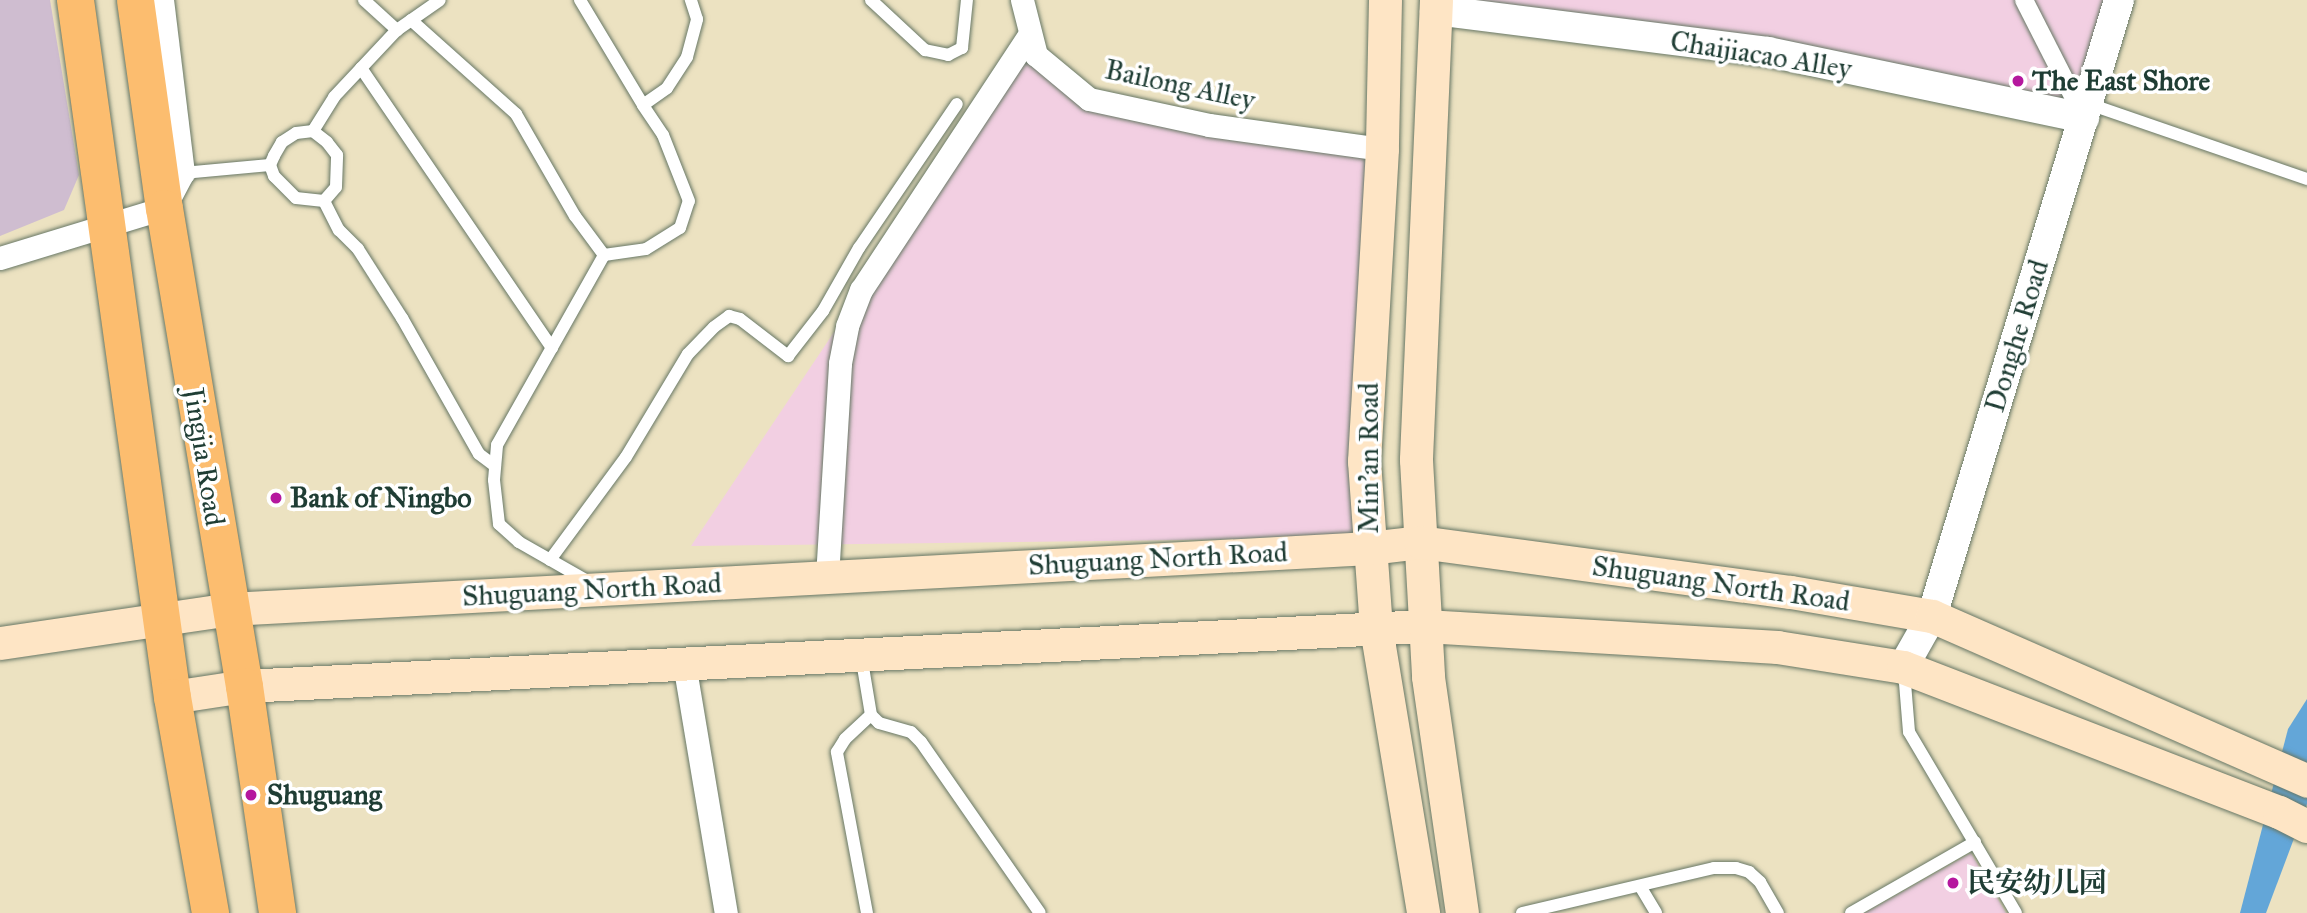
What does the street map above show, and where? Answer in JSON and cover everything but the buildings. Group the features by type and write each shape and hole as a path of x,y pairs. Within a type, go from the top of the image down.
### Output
{"main road":[{"path":"75,0 172,697 210,913"},
{"name":"Jingjia Road","path":"135,0 164,208 244,686 277,913"},
{"name":"Min'an Road","path":"1385,0 1382,149 1364,461 1376,628 1423,913"},
{"name":"Min'an Road","path":"1435,5 1416,460 1428,677 1462,913"},
{"name":"Shuguang North Road","path":"0,643 229,609 1369,548 1420,542 1791,592 1932,616 2294,776"},
{"name":"Shuguang North Road","path":"172,697 244,686 1425,626 1777,647 1903,667 2293,819"}],"street":[{"path":"0,258 164,208 183,173 162,0"},
{"name":"Bailong Alley","path":"1022,0 1036,55 1089,99 1209,125 1382,149"},
{"path":"2024,0 2086,111"},
{"name":"Donghe Road","path":"1903,667 1932,616 2119,0"},
{"name":"Chaijiacao Alley","path":"1435,5 1768,52 2086,111"},
{"path":"827,577 840,363 847,326 861,290 1030,34"},
{"path":"684,663 726,913"}],"lane":[{"path":"364,0 397,30"},
{"path":"313,131 334,97 397,30 440,0"},
{"path":"580,0 663,135 689,201 680,228 646,249 604,255"},
{"path":"643,105 667,88 687,57 697,19 691,0"},
{"path":"871,0 884,5 925,50 948,55 962,48 967,0"},
{"path":"411,20 516,114 575,216 604,255"},
{"path":"361,68 552,348"},
{"path":"550,560 626,457 688,354 715,327 729,316 740,319 788,356 823,311 859,247 957,104"},
{"path":"2086,111 2307,179"},
{"path":"270,165 282,142 296,134 313,131 327,142 337,155 336,187 324,201"},
{"path":"183,173 270,165"},
{"path":"270,165 283,188 296,198 324,201"},
{"path":"324,201 339,230 358,249 402,317 479,454 495,466"},
{"path":"601,589 519,542 499,524 495,466 497,445 604,255"},
{"path":"861,654 871,715 879,723 911,732 921,742 1040,913"},
{"path":"1903,667 1909,732 2016,913"},
{"path":"867,913 837,752 845,739 871,715"},
{"path":"1851,913 1975,842"},
{"path":"1522,913 1714,868 1735,868 1749,872 1760,882 1778,913"},
{"path":"1640,886 1656,913"}],"shaded area":[{"path":"0,0 50,0 79,175 64,210 0,236"},
{"name":"The East Shore","path":"1443,0 2109,0 2077,111"},
{"path":"1022,51 1085,108 1373,158 1357,538 691,546"},
{"name":"民安幼儿园","path":"1971,853 2006,913 1865,913"}],"water":[{"path":"2307,699 2307,804 2266,913 2240,913 2288,729"}],"place":[{"name":"The East Shore","path":"2018,81"},
{"name":"Bank of Ningbo","path":"276,498"},
{"name":"Shuguang","path":"251,795"},
{"name":"民安幼儿园","path":"1953,883"}]}
